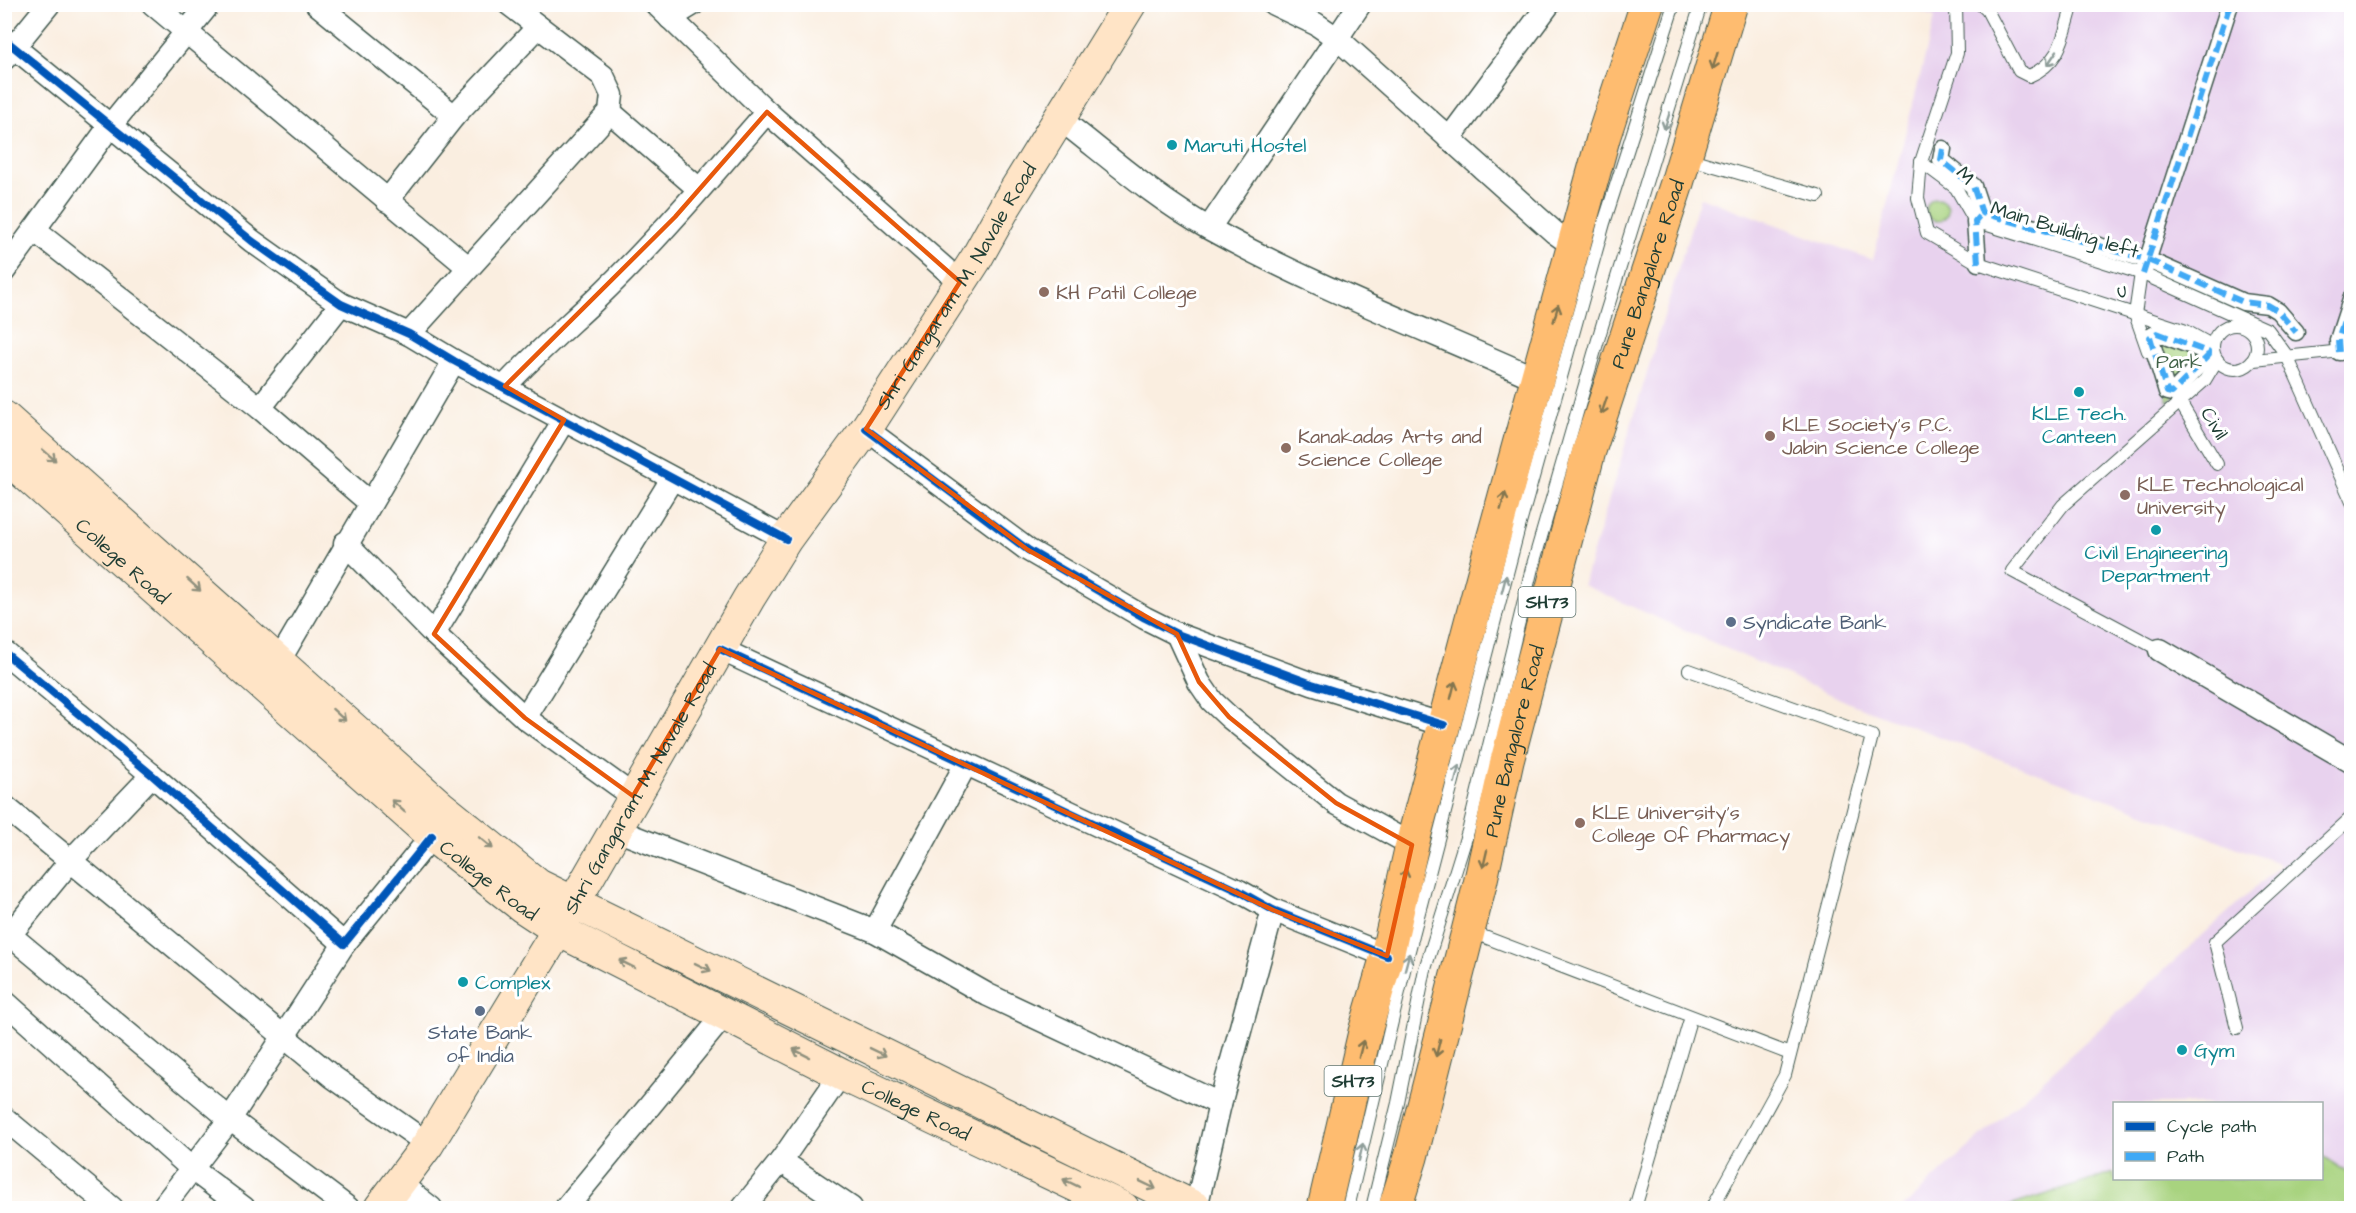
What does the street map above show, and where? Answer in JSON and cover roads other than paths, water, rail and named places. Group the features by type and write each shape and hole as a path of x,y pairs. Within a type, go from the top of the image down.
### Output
{"main road":[{"name":"Shri Gangaram. M. Navale Road","path":"380,1209 428,1144 558,930 633,796 786,539 866,429 960,282 1130,4"},
{"name":"SH73","path":"1324,1209 1365,1032 1387,956 1412,845 1444,725 1604,135 1647,4"},
{"name":"Pune Bangalore Road","path":"1395,1209 1411,1157 1468,931 1507,761 1588,451 1685,158 1731,4"},
{"name":"College Road","path":"4,417 272,673 432,836 523,907 558,930 841,1074 1123,1209"},
{"name":"College Road","path":"4,455 538,885 1196,1208"}],"street":[{"path":"49,4 7,49 110,126 252,241 341,304 409,334 454,361 505,386 672,479 786,539"},
{"path":"153,4 468,267"},
{"path":"4,271 110,126 209,4"},
{"path":"317,4 454,116"},
{"path":"409,334 610,112 612,95 603,76 509,4"},
{"path":"663,11 693,4"},
{"path":"1274,4 1316,24 1338,39 1554,232 1575,247"},
{"path":"1209,228 1360,4"},
{"path":"1449,139 1549,4"},
{"path":"2145,267 2230,4"},
{"path":"663,11 767,112 960,282"},
{"path":"387,201 454,116 538,27"},
{"path":"610,112 699,189"},
{"path":"505,386 541,348 594,300 699,189 767,112"},
{"path":"1059,119 1167,201 1209,228 1357,301 1537,380"},
{"path":"1943,149 1941,160 1973,186 1978,217 1978,263"},
{"path":"1978,217 2145,267 2243,302 2268,305 2277,311 2296,332"},
{"path":"33,230 260,408 369,502"},
{"path":"2345,351 2338,340 2352,297"},
{"path":"260,408 341,304"},
{"path":"272,673 345,543 454,361"},
{"path":"434,634 564,420"},
{"path":"866,429 1028,550 1177,634 1312,684 1444,725"},
{"path":"525,718 672,479"},
{"path":"345,543 434,634 525,718 633,796"},
{"path":"1177,634 1199,682 1220,709 1321,792 1412,845"},
{"path":"720,649 1239,891 1272,910 1387,956"},
{"path":"2160,650 2352,762"},
{"path":"4,652 152,774 344,944"},
{"path":"875,931 966,764"},
{"path":"152,774 72,859 7,935 230,1119 348,1209"},
{"path":"4,806 72,859 333,1077 428,1144"},
{"path":"614,829 875,931 988,995 1220,1104"},
{"path":"162,1209 230,1119 344,944 432,836"},
{"path":"1196,1208 1220,1104 1272,910"},
{"path":"4,1001 192,1169 244,1209"},
{"path":"566,1209 725,1014"},
{"path":"743,1209 782,1161 841,1074"},
{"path":"4,1118 112,1209"},
{"path":"782,1161 851,1209"},
{"path":"399,1183 430,1209"}],"lane":[{"path":"1348,1209 1404,971 1518,531 1601,234 1674,4"},
{"path":"1372,1209 1398,1103 1425,969 1469,828 1532,568 1599,337 1701,4"},
{"path":"1956,4 1957,53 1921,162 1918,198 1927,234 1978,263 2186,331 2213,346"},
{"path":"1980,4 1987,10 2019,71 2029,76 2043,70 2055,60 2073,4"},
{"path":"1685,158 1818,196"},
{"name":"M","path":"1921,162 1956,188 1978,217"},
{"path":"1918,198 1937,174"},
{"path":"2145,267 2268,330 2287,356 2352,502"},
{"name":"c","path":"2145,267 2135,315 2169,412"},
{"path":"2254,360 2257,340 2254,333 2240,325 2225,327 2214,338 2213,346 2217,360 2230,369 2241,369 2254,360 2345,351"},
{"path":"2160,650 2012,571 2063,505 2205,380 2217,360"},
{"name":"Civil","path":"2180,402 2217,464"},
{"path":"1689,670 1872,736 1785,1075 1712,1209"},
{"path":"2237,1028 2215,942 2352,817"},
{"path":"1468,931 1790,1054"},
{"path":"1635,1209 1689,1023"}],"place":[{"name":"Maruti Hostel","path":"1172,145"},
{"name":"KH Patil College","path":"1044,292"},
{"name":"KLE Tech. Canteen","path":"2079,392"},
{"name":"KLE Society's P.C. Jabin Science College","path":"1770,436"},
{"name":"Kanakadas Arts and Science College","path":"1286,448"},
{"name":"KLE Technological University","path":"2125,495"},
{"name":"Civil Engineering Department","path":"2156,530"},
{"name":"Syndicate Bank","path":"1731,622"},
{"name":"KLE University's College Of Pharmacy","path":"1580,823"},
{"name":"Complex","path":"463,982"},
{"name":"State Bank of India","path":"480,1011"},
{"name":"Gym","path":"2182,1050"}],"park label":[{"name":"Park","path":"2179,361"}]}
